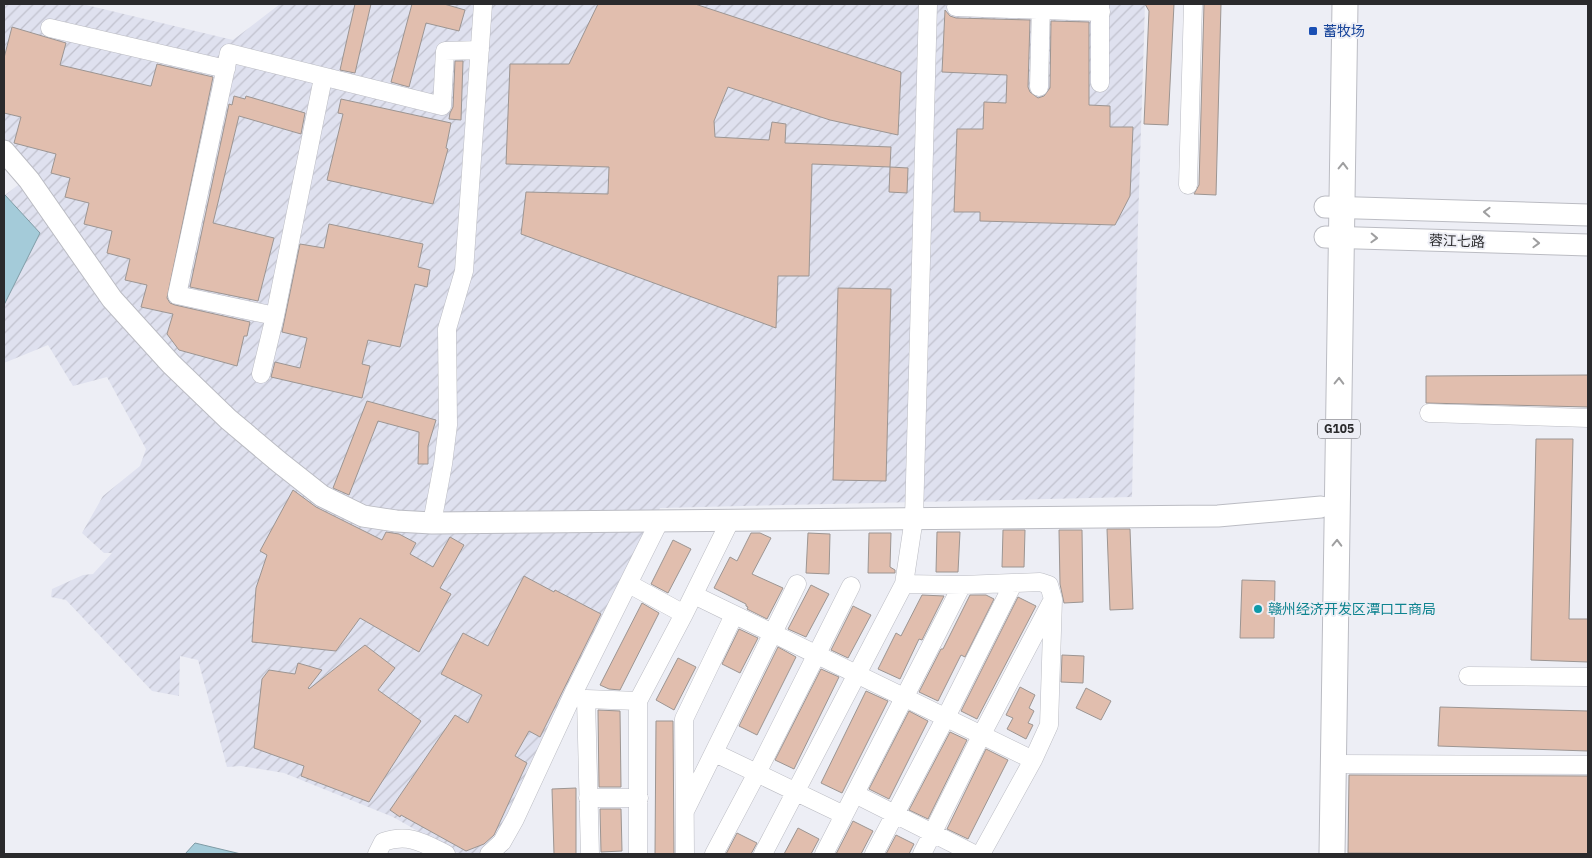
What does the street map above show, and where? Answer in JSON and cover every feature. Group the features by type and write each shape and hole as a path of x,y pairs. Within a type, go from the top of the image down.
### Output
{"highway":[{"name":"G105","path":"1328,4 1334,207"},
{"name":"G105","path":"1317,854 1321,507 1345,4"},
{"name":"G105","path":"1332,854 1334,764 1333,236"}],"main road":[{"path":"4,151 29,180 112,299 171,364 228,419 279,462 322,496 363,516 396,521 432,523 730,521 1218,516 1321,507"},
{"path":"1334,207 1588,215"},
{"name":"蓉江七路","path":"1333,236 1588,245"}],"street":[{"path":"432,523 448,425 447,329 464,271 483,4"},
{"path":"763,854 904,584 914,518 928,4"},
{"path":"1188,185 1193,4"},
{"path":"956,7 1101,8 1100,83"},
{"path":"1039,87 1041,7"},
{"path":"50,28 226,68"},
{"path":"275,316 177,295 229,53 323,78 442,106 445,51 480,50"},
{"path":"261,374 275,316 323,78"},
{"path":"1429,413 1588,418"},
{"path":"489,854 502,842 515,819 574,692 660,520"},
{"path":"638,854 638,701 694,595 730,521"},
{"path":"904,584 962,585 1040,582 1049,585 1053,599 1049,725 1033,760 981,854"},
{"path":"629,584 684,614"},
{"path":"685,811 797,584"},
{"path":"874,854 1013,584"},
{"path":"824,854 962,585"},
{"path":"714,854 757,773 850,586"},
{"path":"694,595 1033,760"},
{"path":"922,854 1053,599"},
{"path":"685,854 684,718 734,615"},
{"path":"1468,676 1588,677"},
{"path":"590,854 586,699 638,701"},
{"path":"715,753 844,815"},
{"path":"1334,764 1588,765"},
{"path":"855,794 974,854"},
{"path":"588,798 639,798"},
{"path":"377,854 383,842 396,838 417,840 446,854"}],"shaded area":[{"path":"4,4 82,4 233,40 280,4 1145,4 1132,497 660,508 497,840 480,854 455,852 393,817 284,773 241,766 227,767 198,660 180,656 179,696 152,691 66,600 51,597 52,589 83,575 93,574 112,553 104,553 82,533 103,496 140,466 146,449 107,377 73,386 48,345 4,363 4,305 40,233 5,195 22,182 4,162"}],"water":[{"path":"4,196 40,233 4,305"},
{"path":"195,843 241,854 185,854"}],"building":[{"path":"355,4 371,4 355,73 340,70"},
{"path":"412,4 444,4 465,10 459,31 426,23 409,87 391,82"},
{"path":"598,4 695,4 901,72 898,135 830,120 728,87 714,121 715,137 769,140 772,122 786,124 785,143 891,147 890,167 812,164 809,276 778,276 776,328 521,234 526,192 608,194 609,167 506,164 510,64 569,64"},
{"path":"1145,4 1174,4 1168,125 1144,124 1149,11"},
{"path":"1204,4 1221,4 1216,195 1194,194 1199,185"},
{"path":"945,10 950,16 956,18 1030,20 1028,87 1030,92 1038,98 1044,96 1050,88 1051,21 1089,22 1089,105 1110,106 1110,127 1133,127 1130,196 1115,225 980,221 980,212 954,212 957,129 983,129 984,102 1006,103 1007,75 942,72"},
{"path":"12,27 66,43 60,65 150,86 157,64 213,77 167,298 170,303 175,305 250,322 247,336 244,336 237,366 179,350 167,334 173,314 141,307 147,285 125,280 130,259 107,253 112,231 84,224 89,203 65,197 70,178 51,173 56,154 14,143 21,117 4,113 4,58"},
{"path":"455,61 463,61 461,120 449,119 453,107"},
{"path":"234,96 245,99 246,96 305,113 301,134 239,116 213,223 274,238 258,301 190,287 229,104 232,105"},
{"path":"341,99 451,123 446,148 448,149 433,204 327,180 343,114 338,113"},
{"path":"890,167 908,168 907,193 889,192"},
{"path":"329,224 423,244 418,267 430,270 427,287 415,284 400,347 368,340 362,364 370,366 362,398 271,377 275,362 300,368 307,338 282,332 300,244 324,248"},
{"path":"838,288 891,289 886,481 833,480"},
{"path":"1588,375 1588,407 1426,403 1426,376"},
{"path":"367,401 436,420 428,446 428,464 418,464 419,432 378,421 349,495 333,488"},
{"path":"1536,439 1573,439 1569,619 1588,619 1588,662 1531,660"},
{"path":"293,490 316,507 382,540 386,532 399,534 416,543 410,554 433,567 450,537 464,545 440,588 451,594 419,652 360,618 336,651 252,642 256,588 267,555 260,551"},
{"path":"1107,529 1130,529 1133,609 1110,610"},
{"path":"1003,530 1025,530 1024,567 1002,567"},
{"path":"1059,530 1082,530 1083,602 1064,603 1060,584"},
{"path":"937,532 960,532 958,572 936,572"},
{"path":"751,533 760,533 771,538 752,574 783,588 767,619 747,609 746,604 714,588 730,557 737,561"},
{"path":"808,533 830,534 829,574 806,573"},
{"path":"869,533 891,533 890,567 895,570 895,573 868,573"},
{"path":"673,540 691,549 668,593 651,584"},
{"path":"524,576 601,614 540,737 529,731 515,756 527,763 494,835 484,844 466,851 390,810 455,715 468,723 482,695 441,674 463,633 488,646"},
{"name":"赣州经济开发区潭口工商局","path":"1242,580 1275,581 1274,638 1240,638"},
{"path":"811,585 829,594 806,637 788,629"},
{"path":"922,595 944,596 922,640 919,639 900,679 878,669 896,633 901,636"},
{"path":"970,595 986,595 994,599 965,657 961,655 938,701 919,692"},
{"path":"1018,597 1036,606 977,719 961,711"},
{"path":"642,603 659,613 620,690 609,689 600,685"},
{"path":"853,606 871,615 848,658 831,650"},
{"path":"739,629 758,638 740,673 722,664"},
{"path":"365,645 395,668 378,690 421,721 369,802 301,776 304,766 254,748 262,679 269,670 295,674 298,663 322,670 309,689"},
{"path":"778,647 796,657 757,735 739,726"},
{"path":"1062,655 1084,656 1083,683 1061,682"},
{"path":"678,658 696,667 674,710 656,700"},
{"path":"821,669 839,677 794,769 775,760"},
{"path":"1020,687 1035,695 1029,708 1034,711 1028,723 1033,725 1026,739 1007,729 1013,718 1006,715"},
{"path":"1086,688 1111,701 1101,720 1076,708"},
{"path":"866,691 888,701 842,793 821,783"},
{"path":"1440,707 1588,711 1588,751 1438,746"},
{"path":"598,710 620,711 621,787 599,787"},
{"path":"909,711 928,721 889,799 869,789"},
{"path":"656,721 673,721 674,854 655,854"},
{"path":"950,732 967,740 928,819 909,810"},
{"path":"986,749 1008,760 968,839 947,829"},
{"path":"1349,775 1588,776 1588,854 1348,853"},
{"path":"576,788 576,854 554,854 552,789"},
{"path":"600,809 621,809 622,851 601,852"},
{"path":"853,821 873,831 861,854 836,854"},
{"path":"798,828 819,839 811,854 784,854"},
{"path":"737,833 757,843 751,854 726,854"},
{"path":"896,835 914,844 909,854 886,854"}],"place":[{"name":"蓄牧场","path":"1313,31"},
{"name":"赣州经济开发区潭口工商局","path":"1258,609"}]}
